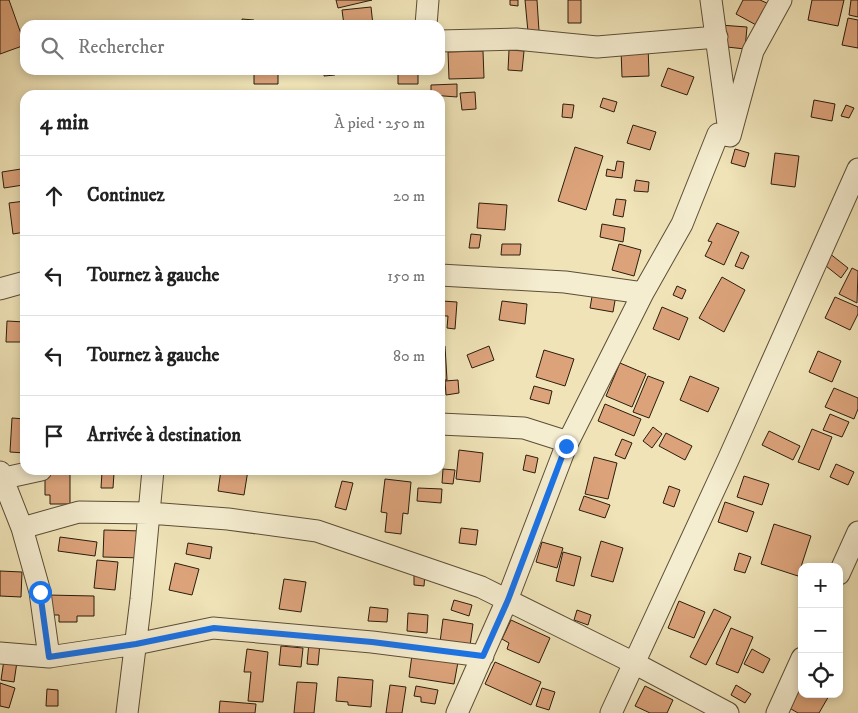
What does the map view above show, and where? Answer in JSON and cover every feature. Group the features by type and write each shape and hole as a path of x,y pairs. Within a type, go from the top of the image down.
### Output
{"street":[{"path":"426,20 428,0"},
{"path":"711,0 730,136"},
{"path":"730,136 753,50 781,0"},
{"path":"445,41 516,39 597,48 717,37"},
{"path":"457,713 508,600 568,442 643,293 682,224 718,134 730,136"},
{"path":"611,713 728,460 858,168"},
{"path":"445,275 564,282 643,293"},
{"path":"0,289 20,283"},
{"path":"445,424 524,428 568,442"},
{"path":"20,474 1,477 22,528 40,592 49,657"},
{"path":"127,713 136,644 153,475"},
{"path":"22,528 80,512 149,513 317,531 481,588 634,663 728,713"},
{"path":"843,565 858,532"},
{"path":"0,653 49,657 136,644 214,628 372,642 483,656"},
{"path":"777,713 798,667"}],"building":[{"path":"0,0 9,0 20,31 20,47 0,54"},
{"path":"336,0 372,0 338,8"},
{"path":"510,0 518,0 518,6 510,5"},
{"path":"525,0 537,0 539,31 528,32"},
{"path":"568,0 581,0 581,23 568,23"},
{"path":"743,0 760,0 769,4 758,26 736,14"},
{"path":"812,0 844,0 838,26 808,20"},
{"path":"851,0 858,0 858,17 849,15"},
{"path":"371,7 372,20 343,20 342,10"},
{"path":"848,18 858,20 858,48 842,45"},
{"path":"720,25 747,27 745,49 718,46"},
{"path":"648,44 649,76 622,77 621,49"},
{"path":"509,50 524,51 522,71 508,70"},
{"path":"483,51 484,78 449,79 448,52"},
{"path":"668,68 694,77 687,95 661,86"},
{"path":"254,75 278,75 278,84 254,84"},
{"path":"398,75 418,75 418,84 398,84"},
{"path":"457,84 457,97 445,96 445,90 431,90 431,85"},
{"path":"475,92 476,109 462,110 460,93"},
{"path":"603,98 617,102 614,112 600,107"},
{"path":"814,100 835,104 832,121 811,117"},
{"path":"563,104 574,105 572,118 562,117"},
{"path":"846,105 854,108 849,118 841,116"},
{"path":"633,125 656,132 650,150 627,143"},
{"path":"575,147 603,156 586,210 558,201"},
{"path":"735,149 749,153 745,167 731,163"},
{"path":"775,153 799,156 795,187 771,184"},
{"path":"617,161 624,162 622,178 606,176 607,169 615,171"},
{"path":"20,169 20,185 4,188 2,172"},
{"path":"636,180 649,182 648,192 634,191"},
{"path":"616,199 626,200 623,217 613,215"},
{"path":"20,202 20,233 13,234 9,203"},
{"path":"479,203 507,205 505,230 477,228"},
{"path":"717,223 739,232 724,265 705,256 712,242 708,241"},
{"path":"602,224 625,228 623,242 600,237"},
{"path":"471,234 481,235 479,248 469,248"},
{"path":"502,244 521,244 520,255 501,255"},
{"path":"619,244 641,250 634,276 612,270"},
{"path":"824,249 848,268 841,278 826,266 828,263 819,256"},
{"path":"741,252 749,256 743,269 735,266"},
{"path":"852,268 858,271 857,303 839,294"},
{"path":"722,277 745,290 724,332 699,318"},
{"path":"677,286 686,290 682,299 673,295"},
{"path":"593,291 616,295 613,312 590,308"},
{"path":"835,297 858,307 858,314 850,330 825,318"},
{"path":"445,301 457,302 455,329 447,328 448,316 445,316"},
{"path":"502,301 527,304 525,324 499,320"},
{"path":"662,307 688,318 679,340 653,329"},
{"path":"7,321 20,322 20,342 6,342"},
{"path":"445,346 447,380 445,380"},
{"path":"489,346 494,360 472,368 467,355"},
{"path":"544,350 574,359 565,386 536,377"},
{"path":"818,351 841,361 832,382 809,372"},
{"path":"620,363 646,374 632,407 606,396"},
{"path":"648,376 664,382 649,418 633,412"},
{"path":"690,376 719,388 708,412 680,400"},
{"path":"458,380 459,393 446,395 445,381"},
{"path":"534,386 552,391 549,404 530,399"},
{"path":"834,388 858,398 858,409 854,419 825,407"},
{"path":"605,404 641,419 634,436 598,421"},
{"path":"830,414 849,422 842,437 823,430"},
{"path":"12,418 20,419 20,453 10,452"},
{"path":"653,427 662,434 652,448 643,441"},
{"path":"812,429 832,437 819,470 798,462"},
{"path":"769,431 800,446 793,460 762,445"},
{"path":"666,433 692,446 685,460 659,446"},
{"path":"622,439 632,443 625,459 615,455"},
{"path":"459,450 483,453 480,482 456,479"},
{"path":"526,455 538,458 535,473 523,470"},
{"path":"594,457 617,463 608,499 585,494"},
{"path":"836,464 854,472 848,485 830,477"},
{"path":"445,469 455,470 453,484 442,483"},
{"path":"45,475 70,475 70,504 50,504 50,495 45,495"},
{"path":"102,475 114,475 113,488 101,488"},
{"path":"220,475 247,475 244,495 218,491"},
{"path":"744,476 769,484 762,505 737,497"},
{"path":"385,479 411,482 408,514 403,513 401,534 385,532 387,513 381,512"},
{"path":"342,481 353,483 346,510 335,507"},
{"path":"669,486 680,490 674,507 663,503"},
{"path":"418,488 442,489 441,503 417,501"},
{"path":"584,496 610,505 605,518 579,510"},
{"path":"725,502 754,512 747,532 718,522"},
{"path":"774,524 811,536 802,563 798,563 798,576 761,564"},
{"path":"461,528 478,530 476,545 459,543"},
{"path":"104,530 143,531 143,558 103,557"},
{"path":"60,537 97,542 95,556 58,551"},
{"path":"601,541 623,548 613,582 591,576"},
{"path":"542,542 563,548 557,568 536,562"},
{"path":"188,543 212,547 210,559 186,554"},
{"path":"563,552 581,557 574,586 556,581"},
{"path":"739,553 751,557 745,573 734,570"},
{"path":"97,560 118,562 115,590 94,588"},
{"path":"175,563 199,569 192,595 169,590"},
{"path":"0,571 22,572 21,597 0,596"},
{"path":"414,572 425,573 424,586 414,585"},
{"path":"284,579 306,582 301,612 279,609"},
{"path":"47,595 94,596 94,616 77,616 77,622 59,622 59,615 47,615"},
{"path":"454,600 472,605 469,616 451,610"},
{"path":"679,601 705,612 694,638 668,628"},
{"path":"370,607 388,609 387,622 368,621"},
{"path":"714,609 731,617 706,665 690,657"},
{"path":"577,610 591,615 588,625 574,620"},
{"path":"408,613 428,615 427,633 407,631"},
{"path":"443,619 473,624 470,646 440,642"},
{"path":"511,620 550,638 539,663 507,649 509,643 502,639"},
{"path":"731,628 753,637 738,673 716,664"},
{"path":"309,642 320,643 318,665 307,664"},
{"path":"281,646 303,648 301,667 279,665"},
{"path":"247,649 268,652 263,702 248,701 251,672 244,672"},
{"path":"752,649 770,659 763,673 744,664"},
{"path":"5,653 18,655 14,682 1,680"},
{"path":"412,655 458,662 454,684 409,677"},
{"path":"495,662 541,682 531,705 485,684"},
{"path":"338,677 373,680 371,707 348,705 348,702 336,701"},
{"path":"297,682 317,683 314,713 294,713"},
{"path":"0,683 15,688 9,708 0,706"},
{"path":"390,685 406,687 402,713 386,713"},
{"path":"736,685 751,694 745,703 731,695"},
{"path":"798,685 798,698 828,698 819,713 798,713 786,706"},
{"path":"416,686 438,690 435,704 421,702 421,697 414,696"},
{"path":"645,686 673,700 667,713 650,713 635,706"},
{"path":"542,688 555,692 549,710 536,706"},
{"path":"47,689 58,690 58,706 46,706"},
{"path":"220,701 256,704 255,713 219,713"}],"route":[{"path":"40,592 49,657 136,644 214,628 372,642 483,656 508,600 566,446"}]}
